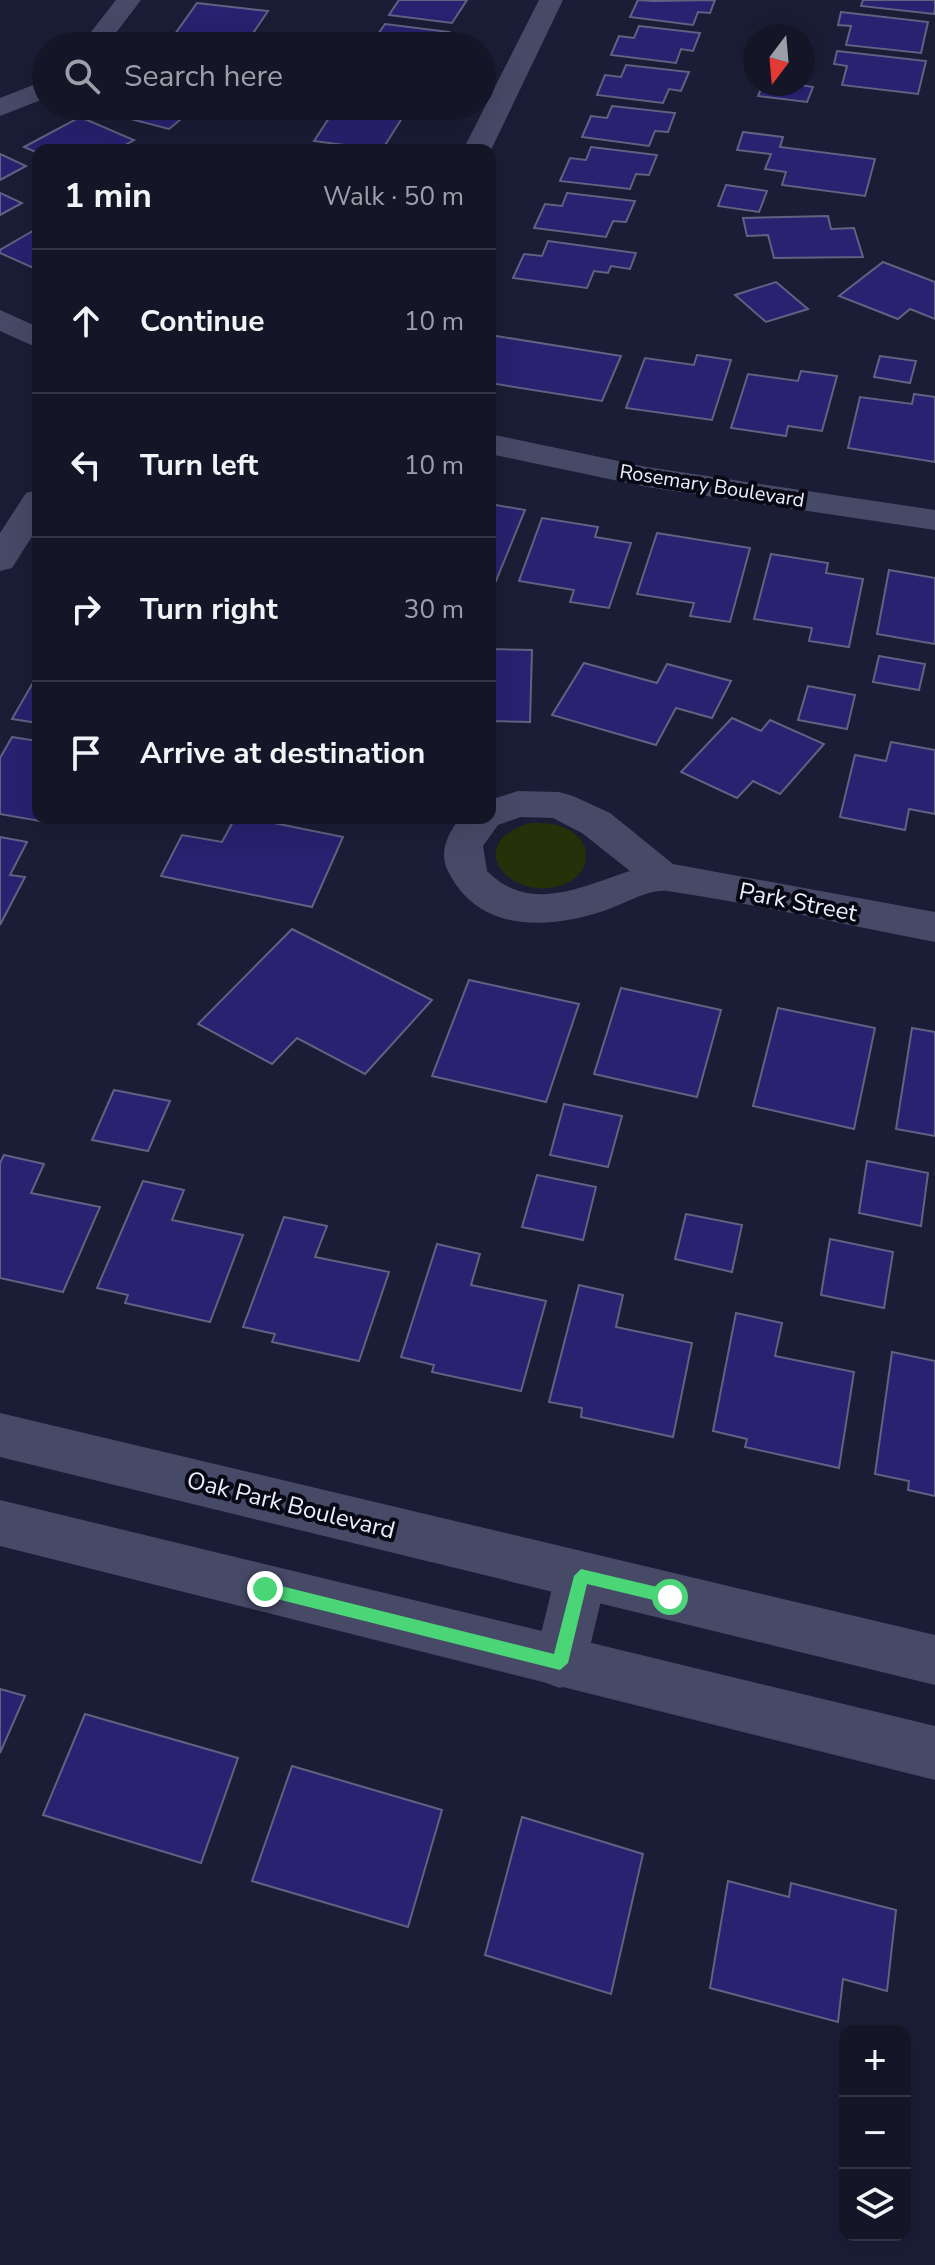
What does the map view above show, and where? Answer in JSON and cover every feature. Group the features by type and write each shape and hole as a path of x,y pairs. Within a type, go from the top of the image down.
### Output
{"street":[{"path":"104,32 129,0"},
{"path":"496,111 551,0"},
{"path":"0,108 32,94"},
{"path":"480,144 492,120"},
{"path":"0,319 32,336"},
{"name":"Rosemary Boulevard","path":"496,445 647,477 935,520"},
{"path":"0,560 32,509"},
{"name":"Park Street","path":"496,812 518,804 539,803 559,805 579,812 662,876"},
{"name":"Park Street","path":"476,824 464,842 462,857 466,870 476,886 510,904 553,909 572,907 627,885 662,876 935,927"},
{"name":"Oak Park Boulevard","path":"0,1435 935,1660"},
{"path":"0,1523 935,1753"},
{"path":"560,1663 581,1576"}],"green space":[{"path":"530,823 545,823 567,829 581,840 586,855 577,876 549,888 531,887 514,881 502,871 496,858 498,845 508,833"}],"building":[{"path":"399,0 467,0 452,23 389,15"},
{"path":"638,0 715,0 710,13 698,12 693,25 630,17"},
{"path":"863,0 935,0 935,9 934,14 861,6"},
{"path":"197,3 268,11 254,32 176,32"},
{"path":"841,12 928,22 921,53 846,45 851,26 838,25"},
{"path":"385,24 449,32 380,32"},
{"path":"639,26 700,33 693,51 681,49 676,63 611,55 619,36 634,38"},
{"path":"837,51 926,61 918,94 842,85 847,66 834,64"},
{"path":"626,65 689,72 681,91 669,89 663,103 597,95 605,75 621,77"},
{"path":"758,96 809,96 807,102"},
{"path":"612,106 675,113 668,132 655,131 649,146 582,137 591,116 607,118"},
{"path":"74,120 87,120 134,140 127,144 32,144 32,150 24,147"},
{"path":"135,120 180,120 169,129"},
{"path":"328,120 401,120 386,144 314,141"},
{"path":"743,132 783,137 780,147 875,159 865,196 782,185 786,172 765,169 771,154 737,150"},
{"path":"591,147 657,155 649,175 636,174 630,189 560,181 570,158 586,160"},
{"path":"0,154 26,166 0,180"},
{"path":"726,185 767,191 759,212 718,206"},
{"path":"0,193 22,203 0,215"},
{"path":"567,193 635,201 626,222 613,221 606,237 534,228 545,204 562,206"},
{"path":"828,216 831,229 854,228 863,257 774,258 768,235 747,236 743,218"},
{"path":"32,231 32,267 0,253 0,250"},
{"path":"548,241 636,253 630,269 611,266 608,273 594,271 587,288 513,278 524,254 542,256"},
{"path":"883,262 935,282 935,319 910,309 898,319 839,296"},
{"path":"776,282 808,309 766,322 735,295"},
{"path":"496,336 621,356 602,401 496,384"},
{"path":"697,355 731,360 712,420 626,408 645,358 694,365"},
{"path":"880,356 916,361 910,383 874,377"},
{"path":"801,371 837,376 822,431 788,426 786,436 731,428 748,374 798,381"},
{"path":"914,394 935,397 935,462 848,448 860,397 912,404"},
{"path":"496,505 525,510 496,581"},
{"path":"542,518 598,527 595,537 631,543 609,608 570,602 574,590 519,581"},
{"path":"657,533 750,548 730,622 690,616 694,603 637,594"},
{"path":"771,554 828,563 826,573 863,579 849,647 809,641 812,628 754,619"},
{"path":"889,570 935,578 935,644 877,634"},
{"path":"496,649 532,650 530,722 496,721"},
{"path":"879,656 925,664 919,690 873,682"},
{"path":"584,663 657,683 667,664 731,681 712,718 676,708 656,745 552,715"},
{"path":"32,684 32,722 12,719"},
{"path":"808,686 855,695 847,729 798,720"},
{"path":"732,718 761,731 770,720 824,744 780,794 753,781 737,798 681,772"},
{"path":"12,737 32,740 32,820 0,814 0,758"},
{"path":"891,742 935,750 935,814 909,809 905,830 840,817 855,755 886,761"},
{"path":"232,824 279,824 343,837 312,907 161,876 182,835 222,842"},
{"path":"0,837 27,842 10,875 25,877 0,925"},
{"path":"292,929 432,1000 365,1074 297,1038 272,1064 198,1024"},
{"path":"469,980 579,1004 546,1102 432,1076"},
{"path":"621,988 721,1010 697,1097 594,1074"},
{"path":"778,1008 875,1028 854,1129 753,1106"},
{"path":"912,1028 935,1032 935,1136 896,1129"},
{"path":"114,1090 170,1101 148,1151 92,1140"},
{"path":"564,1104 622,1116 608,1167 550,1155"},
{"path":"4,1155 44,1164 31,1193 100,1207 63,1292 0,1278 0,1163"},
{"path":"867,1161 928,1173 921,1226 859,1213"},
{"path":"537,1175 596,1187 583,1240 522,1227"},
{"path":"143,1181 184,1190 172,1220 243,1235 210,1322 125,1303 128,1295 97,1288"},
{"path":"686,1214 742,1225 732,1272 675,1259"},
{"path":"284,1217 327,1226 315,1257 389,1272 359,1361 272,1342 275,1334 243,1327"},
{"path":"830,1239 893,1252 884,1308 821,1295"},
{"path":"437,1244 480,1254 471,1285 546,1301 521,1391 432,1372 434,1365 401,1357"},
{"path":"579,1285 623,1295 616,1327 692,1343 673,1437 581,1417 582,1408 549,1402"},
{"path":"736,1313 782,1323 775,1356 854,1372 839,1468 745,1447 747,1439 713,1431"},
{"path":"892,1352 935,1361 935,1496 908,1490 909,1481 875,1474"},
{"path":"0,1689 25,1696 0,1753"},
{"path":"85,1714 238,1758 201,1863 43,1815"},
{"path":"292,1766 442,1810 408,1927 252,1881"},
{"path":"522,1817 643,1854 611,1994 485,1955"},
{"path":"728,1881 789,1897 791,1883 896,1910 887,1991 843,1979 838,2022 710,1988"}],"route":[{"path":"265,1589 560,1663 581,1576 670,1597"}]}
